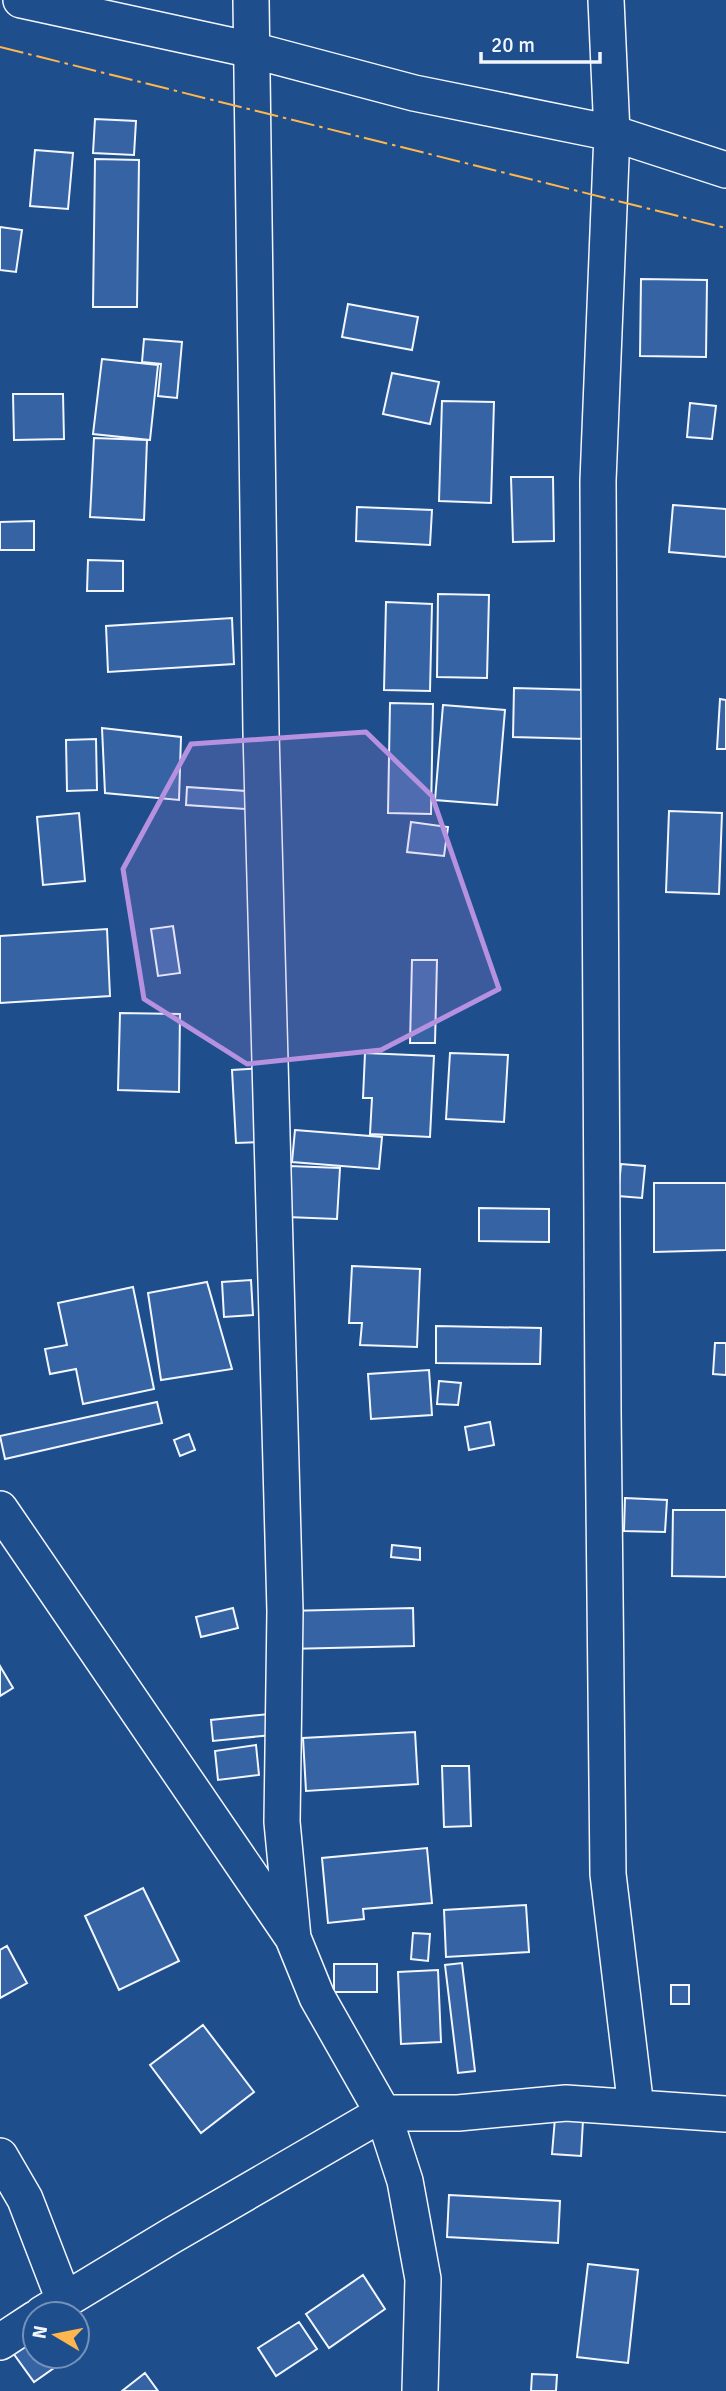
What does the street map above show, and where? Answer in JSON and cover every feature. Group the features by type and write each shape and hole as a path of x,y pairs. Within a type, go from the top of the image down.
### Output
{"street":[{"path":"20,0 252,50 414,93 612,133 726,170"},
{"path":"251,0 261,718 285,1611 282,1822 293,1938"},
{"path":"606,0 612,133 598,481 608,1874 636,2108"},
{"path":"0,1509 293,1938 317,1997 383,2113 405,2181 423,2279 420,2391"},
{"path":"65,2300 383,2113 458,2113 566,2103 726,2114"},
{"path":"0,2156 25,2199 51,2300"},
{"path":"0,2342 21,2328"}],"highlighted area":[{"path":"366,732 432,796 499,989 381,1050 247,1064 144,999 123,869 191,744"}],"building":[{"path":"95,119 136,121 134,155 93,153"},
{"path":"35,150 73,153 68,209 30,206"},
{"path":"95,159 139,160 137,307 93,307"},
{"path":"0,227 22,230 16,272 0,270"},
{"path":"641,279 707,280 706,357 640,356"},
{"path":"348,304 418,317 412,350 342,337"},
{"path":"144,339 182,342 177,398 158,396 161,364 142,362"},
{"path":"102,359 158,365 150,440 93,434"},
{"path":"392,373 439,382 430,424 383,414"},
{"path":"13,394 63,394 64,439 14,440"},
{"path":"442,401 494,402 491,503 439,501"},
{"path":"690,403 716,406 712,439 687,437"},
{"path":"94,438 147,440 144,520 90,517"},
{"path":"511,477 553,477 554,541 513,542"},
{"path":"673,505 726,509 726,557 669,552"},
{"path":"357,507 432,510 430,545 356,541"},
{"path":"34,521 34,550 0,550 0,522"},
{"path":"88,560 123,561 123,591 87,591"},
{"path":"438,594 489,595 487,678 437,677"},
{"path":"386,602 432,604 430,691 384,690"},
{"path":"232,618 234,664 108,672 106,626"},
{"path":"514,688 588,690 586,739 513,737"},
{"path":"720,699 726,700 726,749 717,749"},
{"path":"390,703 433,704 431,814 388,813"},
{"path":"443,705 505,710 497,805 435,800"},
{"path":"102,728 181,737 179,800 105,793"},
{"path":"96,739 97,790 67,791 66,740"},
{"path":"187,787 246,791 245,809 186,805"},
{"path":"669,811 722,813 719,894 666,892"},
{"path":"79,813 85,881 43,885 37,817"},
{"path":"411,822 448,827 444,856 407,852"},
{"path":"173,926 180,973 158,976 151,929"},
{"path":"107,929 110,996 0,1003 0,936"},
{"path":"412,960 437,960 435,1043 410,1043"},
{"path":"120,1013 180,1014 179,1092 118,1090"},
{"path":"365,1053 434,1056 430,1137 370,1134 372,1098 363,1098"},
{"path":"450,1053 508,1055 504,1122 446,1119"},
{"path":"263,1068 265,1142 236,1143 232,1070"},
{"path":"295,1130 382,1137 379,1169 292,1162"},
{"path":"621,1164 645,1166 642,1198 618,1196"},
{"path":"289,1166 340,1168 337,1219 287,1217"},
{"path":"654,1183 726,1183 726,1250 654,1252"},
{"path":"479,1208 549,1209 549,1242 479,1241"},
{"path":"352,1266 420,1269 417,1347 360,1345 362,1323 349,1323"},
{"path":"251,1280 253,1315 224,1317 222,1282"},
{"path":"207,1282 232,1369 161,1380 148,1293"},
{"path":"133,1287 154,1389 83,1404 76,1369 50,1374 45,1349 67,1345 58,1303"},
{"path":"436,1326 541,1328 540,1364 436,1363"},
{"path":"715,1343 726,1343 726,1375 713,1374"},
{"path":"429,1370 432,1415 371,1419 368,1374"},
{"path":"439,1381 461,1383 458,1405 437,1404"},
{"path":"157,1402 162,1423 5,1459 0,1436"},
{"path":"490,1422 494,1445 469,1450 465,1427"},
{"path":"189,1434 195,1450 180,1456 174,1440"},
{"path":"625,1498 667,1500 665,1532 624,1531"},
{"path":"673,1510 726,1510 726,1577 672,1576"},
{"path":"392,1545 420,1548 420,1560 391,1557"},
{"path":"233,1608 238,1628 201,1637 196,1617"},
{"path":"413,1608 414,1646 287,1649 286,1611"},
{"path":"0,1666 13,1688 0,1696"},
{"path":"269,1714 272,1735 213,1741 211,1720"},
{"path":"415,1732 418,1784 306,1791 303,1738"},
{"path":"256,1745 259,1775 218,1780 215,1751"},
{"path":"442,1766 469,1766 471,1826 444,1827"},
{"path":"427,1848 432,1903 363,1909 364,1919 328,1923 322,1858"},
{"path":"143,1888 179,1961 119,1990 85,1916"},
{"path":"526,1905 529,1952 446,1957 444,1910"},
{"path":"413,1933 430,1934 428,1961 411,1959"},
{"path":"7,1946 27,1983 0,1998 0,1950"},
{"path":"462,1963 475,2071 458,2073 445,1965"},
{"path":"334,1964 377,1964 377,1992 334,1992"},
{"path":"438,1970 441,2042 401,2044 398,1972"},
{"path":"671,1985 689,1985 689,2004 671,2004"},
{"path":"203,2025 254,2092 201,2133 150,2065"},
{"path":"555,2118 583,2120 581,2156 552,2154"},
{"path":"449,2195 560,2201 558,2243 447,2237"},
{"path":"588,2264 638,2270 628,2363 577,2357"},
{"path":"363,2275 385,2309 329,2348 306,2314"},
{"path":"299,2322 317,2349 276,2376 258,2348"},
{"path":"21,2337 21,2364 8,2346"},
{"path":"25,2370 51,2370 34,2382"},
{"path":"145,2373 158,2391 122,2391"},
{"path":"532,2374 557,2375 556,2391 531,2391"}],"power":[{"path":"0,47 726,228"}]}
